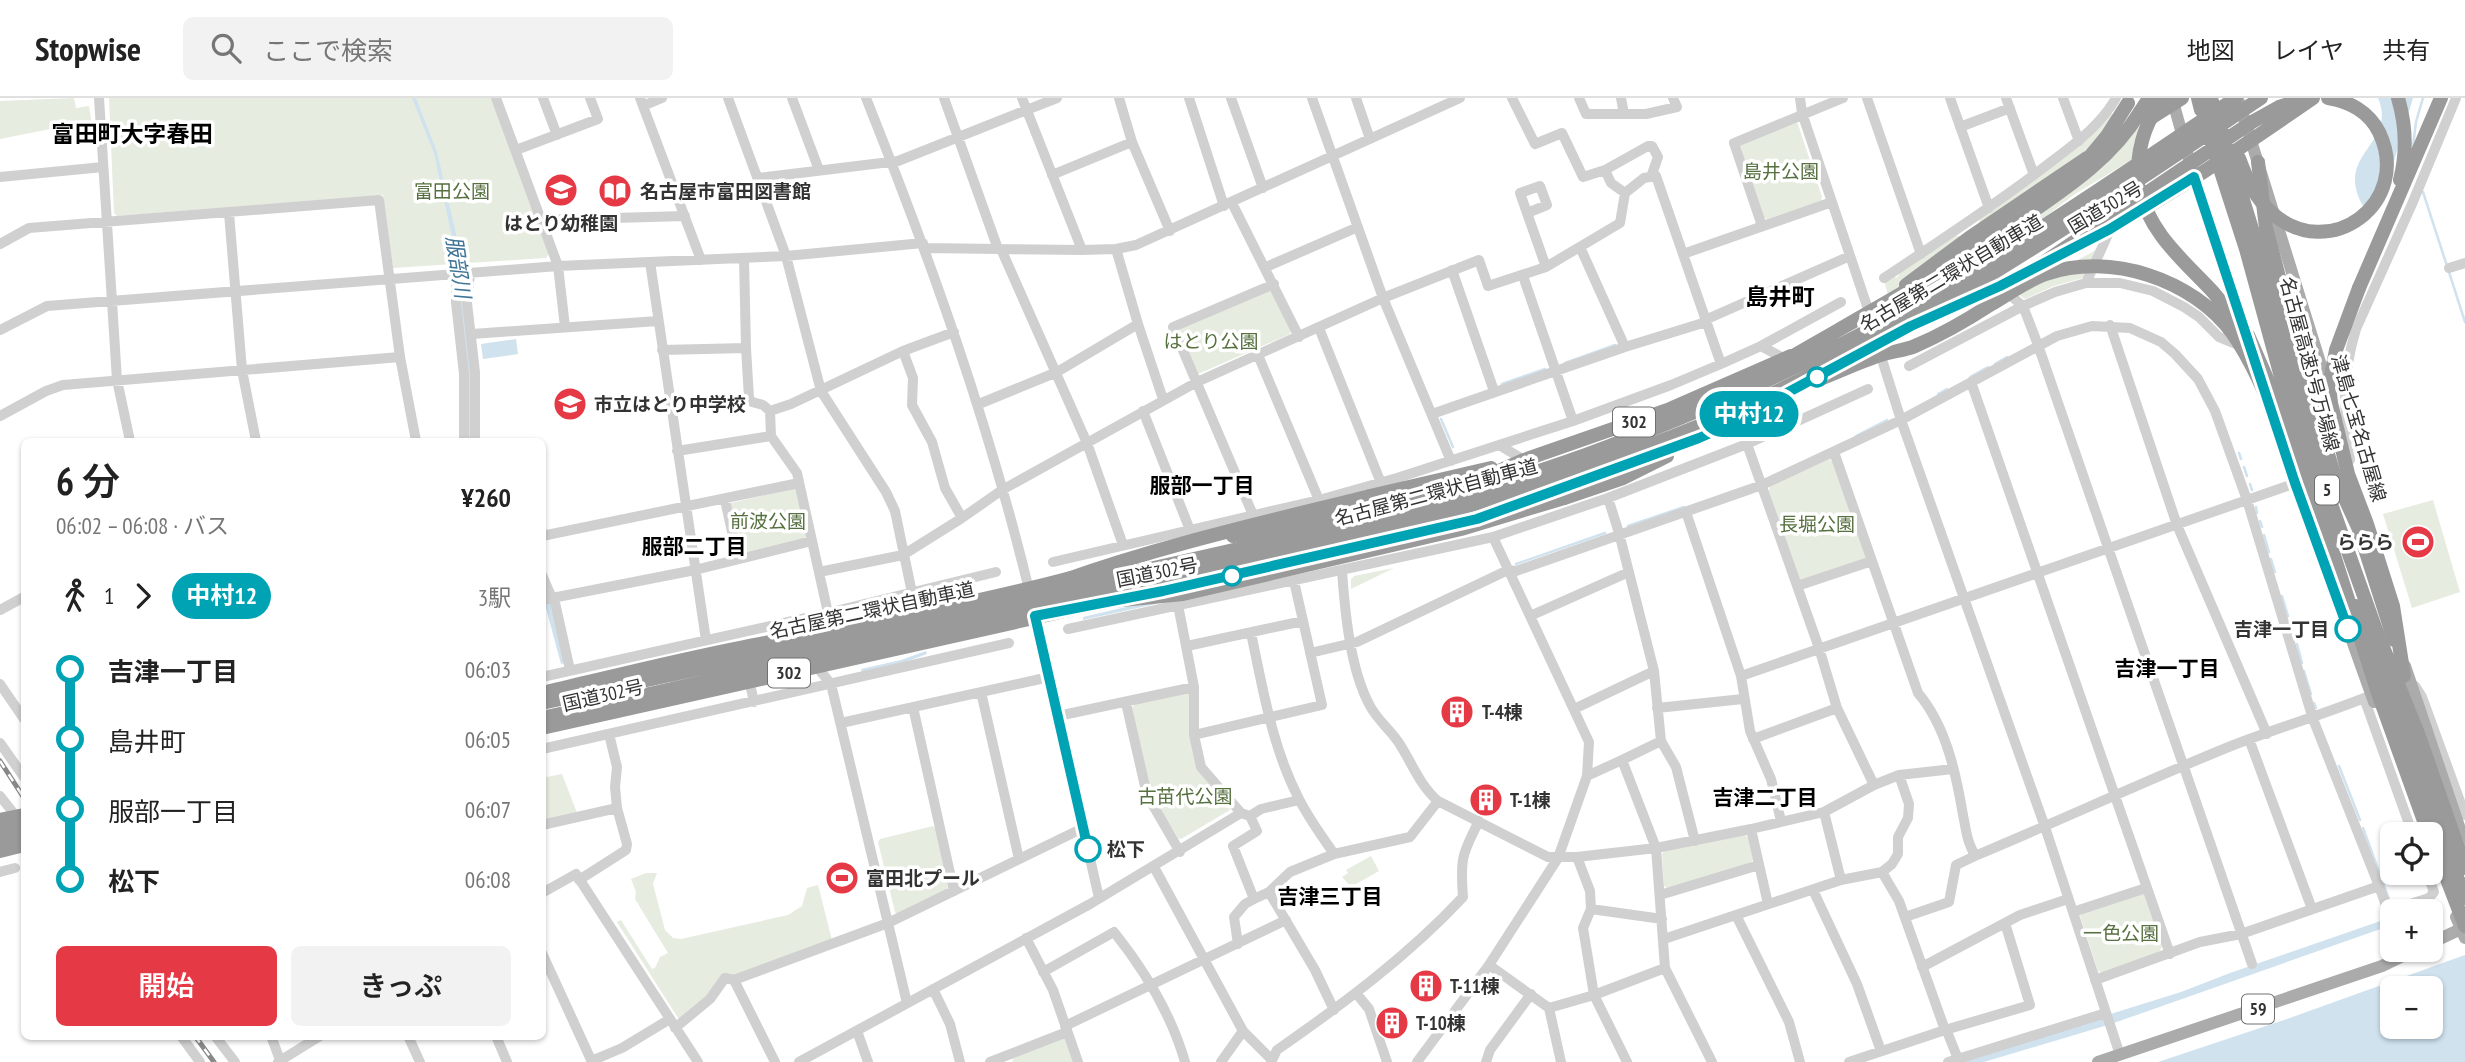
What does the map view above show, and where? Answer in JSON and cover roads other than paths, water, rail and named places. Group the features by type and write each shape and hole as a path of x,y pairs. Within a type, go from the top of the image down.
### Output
{"highway":[{"path":"2029,213 2063,186 2090,157 2118,120 2130,98"},
{"path":"1714,402 1952,263 2029,213 2102,160 2123,137 2149,98"},
{"name":"名古屋第二環状自動車道","path":"546,702 1337,526 1491,485 1593,452 1714,402 1896,316 1959,279 2237,98"},
{"name":"名古屋第二環状自動車道","path":"546,717 1028,614 1425,518 1608,461 1721,417 1787,387 1904,326 2016,259 2261,98"},
{"path":"1608,461 1690,434 1984,301 2258,118 2292,102 2311,98"},
{"name":"国道302号","path":"546,727 945,638 1028,614 1163,591 1477,519 1699,438 1880,349 2110,229 2252,141 2311,98"},
{"path":"2208,102 2255,193 2270,212 2286,223 2317,232 2338,229 2364,215 2377,200 2386,180 2387,170 2385,149 2371,121 2353,106 2328,98"},
{"path":"2385,228 2397,191 2403,158 2404,127 2399,98"},
{"path":"2419,736 2393,606 2341,449 2333,419 2329,385 2331,368 2342,332 2441,98"},
{"path":"2173,99 2147,126 2140,148 2138,174 2143,202 2154,228 2169,248 2215,294 2239,325 2262,369 2372,696"},
{"name":"国道302号","path":"546,689 1028,589 1205,540 1318,522 1475,482 1524,460 1670,409 1785,359 1848,326 1969,238 2173,99"},
{"name":"名古屋高速5号万場線","path":"2208,102 2306,468 2372,696 2422,822"},
{"name":"名古屋高速5号万場線","path":"2208,102 2257,245 2322,476 2465,868"},
{"path":"2258,162 2266,228 2325,445 2358,527 2405,675"},
{"path":"1880,349 1913,347 2046,274 2085,267 2138,272 2183,290 2221,320 2251,363 2284,439"},
{"path":"2248,335 2313,482 2465,898"},
{"path":"1028,614 1183,594 1461,529 1623,478 1699,438"},
{"path":"1008,600 1131,556 1524,460"},
{"path":"0,820 21,820"},
{"path":"0,828 21,820"},
{"path":"0,841 21,836"},
{"path":"0,851 21,846"},
{"name":"名古屋高速5号万場線","path":"2443,875 2464,930"}],"main road":[{"name":"津島七宝名古屋線","path":"2237,98 2320,359 2405,675 2465,844"},
{"path":"2173,99 2194,177 2295,483 2372,696"},
{"path":"2443,880 2464,930 2443,938"},
{"name":"59","path":"2098,1062 2390,962"}],"street":[{"path":"99,98 117,380 129,438"},
{"path":"496,98 558,266 565,327"},
{"path":"544,98 557,135"},
{"path":"516,150 598,119 590,98"},
{"path":"662,98 641,102 701,260"},
{"path":"728,98 786,256 821,391 886,492 895,511 912,593 939,607"},
{"path":"792,98 819,170"},
{"path":"866,98 923,246 979,404 1028,589 1028,614 1049,677 1099,898"},
{"path":"944,98 1000,249 1087,443 1123,545"},
{"path":"1022,98 1082,250"},
{"path":"759,178 891,163 1057,98"},
{"path":"1119,98 1132,142 1170,232"},
{"path":"1189,98 1228,204 1266,267 1299,337"},
{"path":"1231,98 1263,188"},
{"path":"1312,98 1383,298 1451,461"},
{"path":"1356,98 1370,139"},
{"path":"0,330 47,306 558,266 786,256 923,246 1116,249 1136,245 1170,232 1460,98"},
{"path":"1512,98 1535,144 1562,133 1583,177 1605,170 1652,146 1658,157 1651,177"},
{"path":"1579,98 1586,114 1646,114 1676,107 1673,98"},
{"path":"1621,98 1624,114"},
{"path":"1800,98 1802,113 1869,313 1901,420 2045,827 2120,1055"},
{"path":"1762,226 1734,143 1843,98"},
{"path":"1867,98 1921,254"},
{"path":"1950,98 1989,208"},
{"path":"2063,98 2079,141"},
{"path":"1884,278 1973,220 2079,141 2102,118 2116,98"},
{"path":"2351,472 2344,397 2353,339 2456,98"},
{"path":"1960,127 2008,103 2035,175"},
{"path":"1052,175 1132,142"},
{"path":"0,177 103,167"},
{"path":"1605,170 1611,183 1625,192"},
{"path":"819,572 903,555 1002,489 1163,399 1383,298 1479,260 1489,286 1546,267 1620,223 1625,192 1644,178 1656,176 1721,364"},
{"path":"0,244 29,228 379,200 400,357 415,438"},
{"path":"1683,254 1832,202"},
{"path":"229,213 242,370 255,438"},
{"path":"1527,213 1546,267"},
{"path":"542,220 685,216"},
{"path":"1969,238 1973,220"},
{"path":"1266,267 1358,228"},
{"path":"2086,283 2110,229"},
{"path":"1580,247 1625,347"},
{"path":"1116,249 1163,399"},
{"path":"1432,414 1705,321 1850,256"},
{"path":"744,258 749,398 770,411 771,436 797,473 828,613"},
{"path":"650,262 706,640"},
{"path":"2449,268 2465,263"},
{"path":"1452,270 1494,391"},
{"path":"464,274 475,372 475,438"},
{"path":"464,274 456,303 464,374 464,438"},
{"path":"1522,276 1573,421"},
{"path":"1909,366 2023,306 2055,292 2086,283 2137,286 2169,298 2199,317 2219,337 2244,347 2256,360"},
{"path":"1253,516 1173,327 1274,284"},
{"path":"2000,286 2023,306 2038,345 2252,964"},
{"path":"1053,562 1319,500 1381,483 1573,421 1671,386 1721,364 1761,346 1841,302"},
{"path":"472,334 658,321"},
{"path":"979,404 1056,372 1138,324"},
{"path":"2110,325 2177,524 2267,734"},
{"path":"1310,653 1350,643 1508,570 1516,571 1762,485 1901,420 2038,345 2074,331 2110,325 2130,328 2161,342 2175,354 2198,379 2216,411 2247,500 2313,719 2388,911 2428,898 2437,891 2434,885"},
{"path":"1319,328 1381,483"},
{"path":"770,411 821,391 903,351 954,332"},
{"path":"1761,346 1785,359"},
{"path":"662,350 746,348"},
{"path":"903,351 913,379 912,405 932,442 946,488 962,518"},
{"path":"1258,355 1319,500"},
{"path":"0,416 46,391 63,385 400,357"},
{"path":"1971,382 2170,954"},
{"path":"1068,629 1493,537 1608,498 1770,435 1868,389"},
{"path":"1770,435 1784,395"},
{"path":"1143,411 1189,530"},
{"path":"677,451 771,436"},
{"path":"1747,444 1819,648 1837,708 1874,785"},
{"path":"1499,445 1524,460"},
{"path":"1834,452 1918,693 1928,704 1944,738 1964,816 1966,837 1975,856"},
{"path":"546,535 799,483"},
{"path":"1741,676 2295,483"},
{"path":"1539,521 1550,491"},
{"path":"1608,498 1654,671 1661,741 1676,767 1695,841"},
{"path":"725,500 738,559"},
{"path":"1686,512 1741,676 1743,699 1753,738 1771,779 1782,821"},
{"path":"1411,535 1440,549"},
{"path":"1147,556 1163,537"},
{"path":"1417,1062 1489,965 1558,858 1587,776 1589,742 1493,537"},
{"path":"570,670 549,599 695,570 812,541"},
{"path":"1797,586 1872,561"},
{"path":"1342,571 1350,643 1370,707 1399,741 1427,792 1438,801 1548,857 1577,857 1656,848 1751,829 1824,812 1899,775 1953,769"},
{"path":"546,676 828,613 996,572"},
{"path":"1530,616 1629,572"},
{"path":"1194,735 1322,705 1294,581"},
{"path":"1163,591 1189,603"},
{"path":"0,610 21,599"},
{"path":"1178,605 1194,687 1194,735 1201,767 1256,831 1233,846 1254,899"},
{"path":"1187,646 1303,621"},
{"path":"1251,633 1268,717 1280,757 1299,800 1334,854"},
{"path":"934,660 945,638"},
{"path":"546,748 1009,643"},
{"path":"742,647 754,702"},
{"path":"817,667 831,684 907,1003"},
{"path":"1574,709 1654,671"},
{"path":"546,685 554,674"},
{"path":"2405,675 2422,697 2465,815"},
{"path":"841,723 1049,677"},
{"path":"0,684 21,715"},
{"path":"1058,716 1194,687"},
{"path":"981,692 1019,859"},
{"path":"1905,917 1950,902 1956,865 1975,856 2182,766 2249,739 2313,719 2372,696 2409,822"},
{"path":"1657,708 1743,699"},
{"path":"1126,703 1147,795 1180,852"},
{"path":"913,707 954,891"},
{"path":"1753,738 1837,708"},
{"path":"579,880 626,850 627,844 617,808 617,767 609,734"},
{"path":"2249,739 2312,909"},
{"path":"1587,776 1661,741"},
{"path":"1,745 21,772"},
{"path":"1622,760 1656,848 1664,968 1712,1062"},
{"path":"1664,939 1841,880 1882,872 1892,864 1898,854 1898,836 1908,818 1909,804 1899,775"},
{"path":"0,796 21,819"},
{"path":"799,1062 1245,815 1299,800"},
{"path":"1238,944 1234,917 1245,904 1269,892 1290,872 1334,854 1410,837 1438,801"},
{"path":"546,824 617,808"},
{"path":"1824,812 1841,880"},
{"path":"1154,867 1243,1031 1272,1061 1277,1050 1356,993 1434,928 1463,897 1462,852 1479,821"},
{"path":"546,962 592,1061 673,1023 710,999 725,978 733,980 888,923 1083,828"},
{"path":"1751,829 1768,904"},
{"path":"1577,857 1590,891 1591,909 1583,928 1594,995 1628,1062"},
{"path":"1660,895 1759,865"},
{"path":"0,872 15,868"},
{"path":"1882,872 1899,901 1945,1029 1953,1061 2106,1013"},
{"path":"546,891 576,874 698,1062"},
{"path":"2095,980 2200,942 2241,934 2379,886"},
{"path":"2073,912 2146,888"},
{"path":"1813,890 1857,984 1881,1051"},
{"path":"1269,892 1315,970 1334,1010"},
{"path":"1922,967 2020,915 2068,899"},
{"path":"1591,909 1662,919"},
{"path":"1736,915 1789,1022 1800,1062"},
{"path":"990,1062 1008,1060 1152,984 1286,920"},
{"path":"1849,1062 1945,1029 2030,1005 2005,923"},
{"path":"1044,972 1114,932 1152,984 1180,1044 1185,1062"},
{"path":"1026,938 1053,990 1078,1062"},
{"path":"1489,965 1549,1008 1561,1062"},
{"path":"1549,1008 1594,995 1664,968"},
{"path":"733,980 775,1062"},
{"path":"933,989 950,1024 960,1062"},
{"path":"1356,993 1369,1009 1387,1062"},
{"path":"1486,1062 1490,1050 1531,994"},
{"path":"857,1031 868,1062"},
{"path":"1220,1062 1243,1031"},
{"path":"184,1040 200,1062"},
{"path":"218,1040 235,1062"},
{"path":"272,1040 279,1061 313,1040"},
{"path":"410,1040 420,1062"},
{"path":"498,1040 508,1062"}],"water":[{"path":"412,98 416,98 437,152 467,281 472,371 472,438 467,438 458,265 434,153"},
{"path":"2378,98 2413,98 2380,207 2363,206 2356,188 2355,173 2380,127 2382,114"},
{"path":"516,339 518,354 483,359 481,344"},
{"path":"546,593 552,604 565,663 561,664 546,608"},
{"path":"1156,600 1156,604 1083,620 1083,617"},
{"path":"926,651 927,654 903,663 862,672 861,669 901,660"},
{"path":"2380,921 2380,929 2111,1024 1984,1062 1957,1062 2181,992"},
{"path":"2465,955 2465,1062 2158,1062 2380,986 2380,1039 2443,1039 2443,976 2407,976"}],"waterway":[{"path":"2413,146 2423,98"},
{"path":"2423,192 2447,266"},
{"path":"2449,272 2465,322"},
{"path":"1565,363 1615,345"},
{"path":"1995,364 2007,357"},
{"path":"1970,377 1988,367"},
{"path":"1502,384 1545,369"},
{"path":"1938,394 1947,389"},
{"path":"1441,419 1453,447"},
{"path":"1856,436 1887,420"},
{"path":"2239,453 2241,459"},
{"path":"2244,467 2247,476"},
{"path":"2250,484 2252,490"},
{"path":"1628,526 1684,507"},
{"path":"2256,507 2257,513"},
{"path":"2260,521 2262,527"},
{"path":"1516,564 1605,533"},
{"path":"2264,535 2269,552"},
{"path":"2271,559 2275,572"},
{"path":"2282,596 2288,616"},
{"path":"2291,624 2292,629"},
{"path":"2297,644 2302,663"},
{"path":"2304,671 2311,694"},
{"path":"2314,703 2316,708"},
{"path":"2339,766 2360,820"},
{"path":"2363,828 2389,899"}],"railway":[{"path":"0,761 21,793"},
{"path":"198,1040 214,1062"}],"place":[{"name":"はとり幼稚園","path":"561,190"},
{"name":"名古屋市富田図書館","path":"615,191"},
{"name":"市立はとり中学校","path":"570,404"},
{"name":"ららら","path":"2418,542"},
{"name":"吉津一丁目","path":"2348,629"},
{"name":"T-4棟","path":"1457,712"},
{"name":"T-1棟","path":"1486,800"},
{"name":"松下","path":"1088,849"},
{"name":"富田北プール","path":"842,878"},
{"name":"T-11棟","path":"1426,986"},
{"name":"T-10棟","path":"1392,1023"}],"district":[{"name":"富田町大字春田","path":"132,134"},
{"name":"島井町","path":"1780,297"},
{"name":"服部一丁目","path":"1202,486"},
{"name":"服部二丁目","path":"694,547"},
{"name":"吉津一丁目","path":"2167,669"},
{"name":"吉津二丁目","path":"1765,798"},
{"name":"吉津三丁目","path":"1330,897"}],"park label":[{"name":"島井公園","path":"1781,171"},
{"name":"富田公園","path":"452,191"},
{"name":"はとり公園","path":"1211,341"},
{"name":"前波公園","path":"768,521"},
{"name":"長堀公園","path":"1817,524"},
{"name":"古苗代公園","path":"1185,796"},
{"name":"一色公園","path":"2121,933"}],"water label":[{"name":"服部川","path":"458,267"}]}
